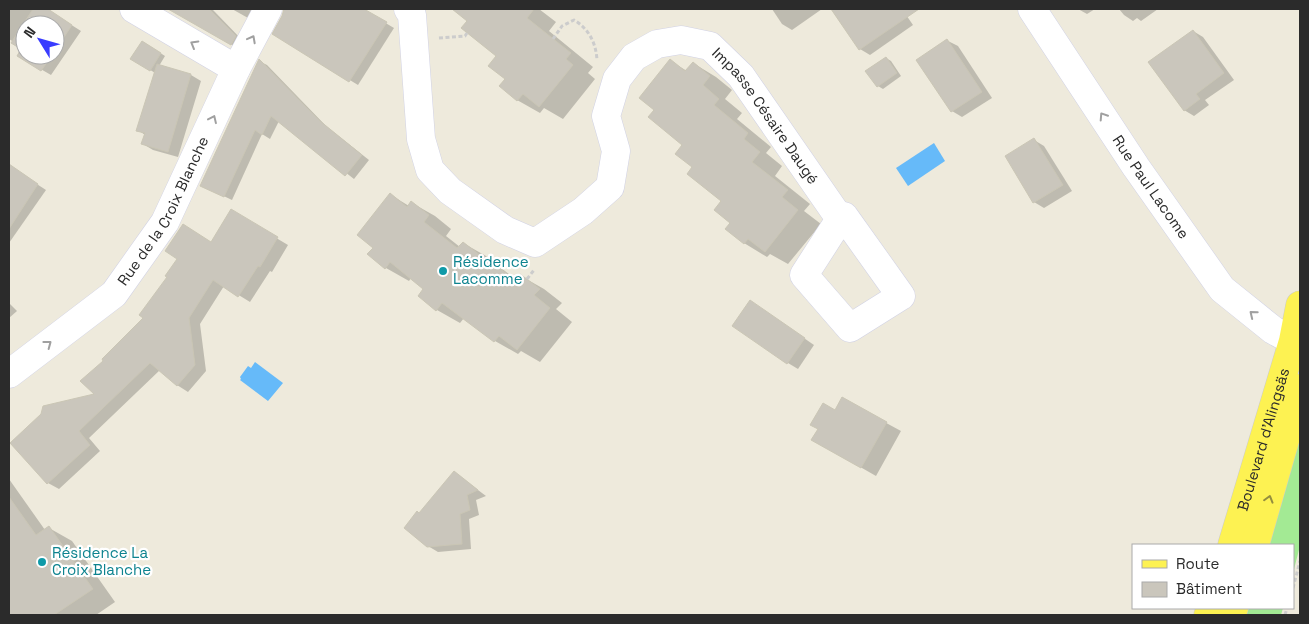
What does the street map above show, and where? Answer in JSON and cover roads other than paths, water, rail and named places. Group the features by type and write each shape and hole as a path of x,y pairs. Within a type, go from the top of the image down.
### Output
{"main road":[{"name":"Boulevard d'Alingsäs","path":"1232,544 1293,341 1300,305"},
{"name":"Boulevard d'Alingsäs","path":"1255,544 1300,388"}],"street":[{"path":"134,9 236,68"},
{"name":"Rue de la Croix Blanche","path":"9,374 114,294 165,222 236,68 268,9"},
{"name":"Impasse Césaire Daugé","path":"408,9 412,15 421,138 430,170 450,191 505,230 535,243 583,211 610,187 616,151 606,116 617,79 634,57 657,44 681,40 710,46 742,76 840,219"},
{"name":"Rue Paul Lacome","path":"1032,9 1136,167 1222,289 1273,330 1293,341"}],"water":[{"path":"934,143 945,161 908,186 896,168"},
{"path":"255,362 283,383 268,401 240,380 248,366 251,368"}],"place":[{"name":"Résidence Lacomme","path":"443,271"},
{"name":"Résidence La Croix Blanche","path":"42,562"}]}
